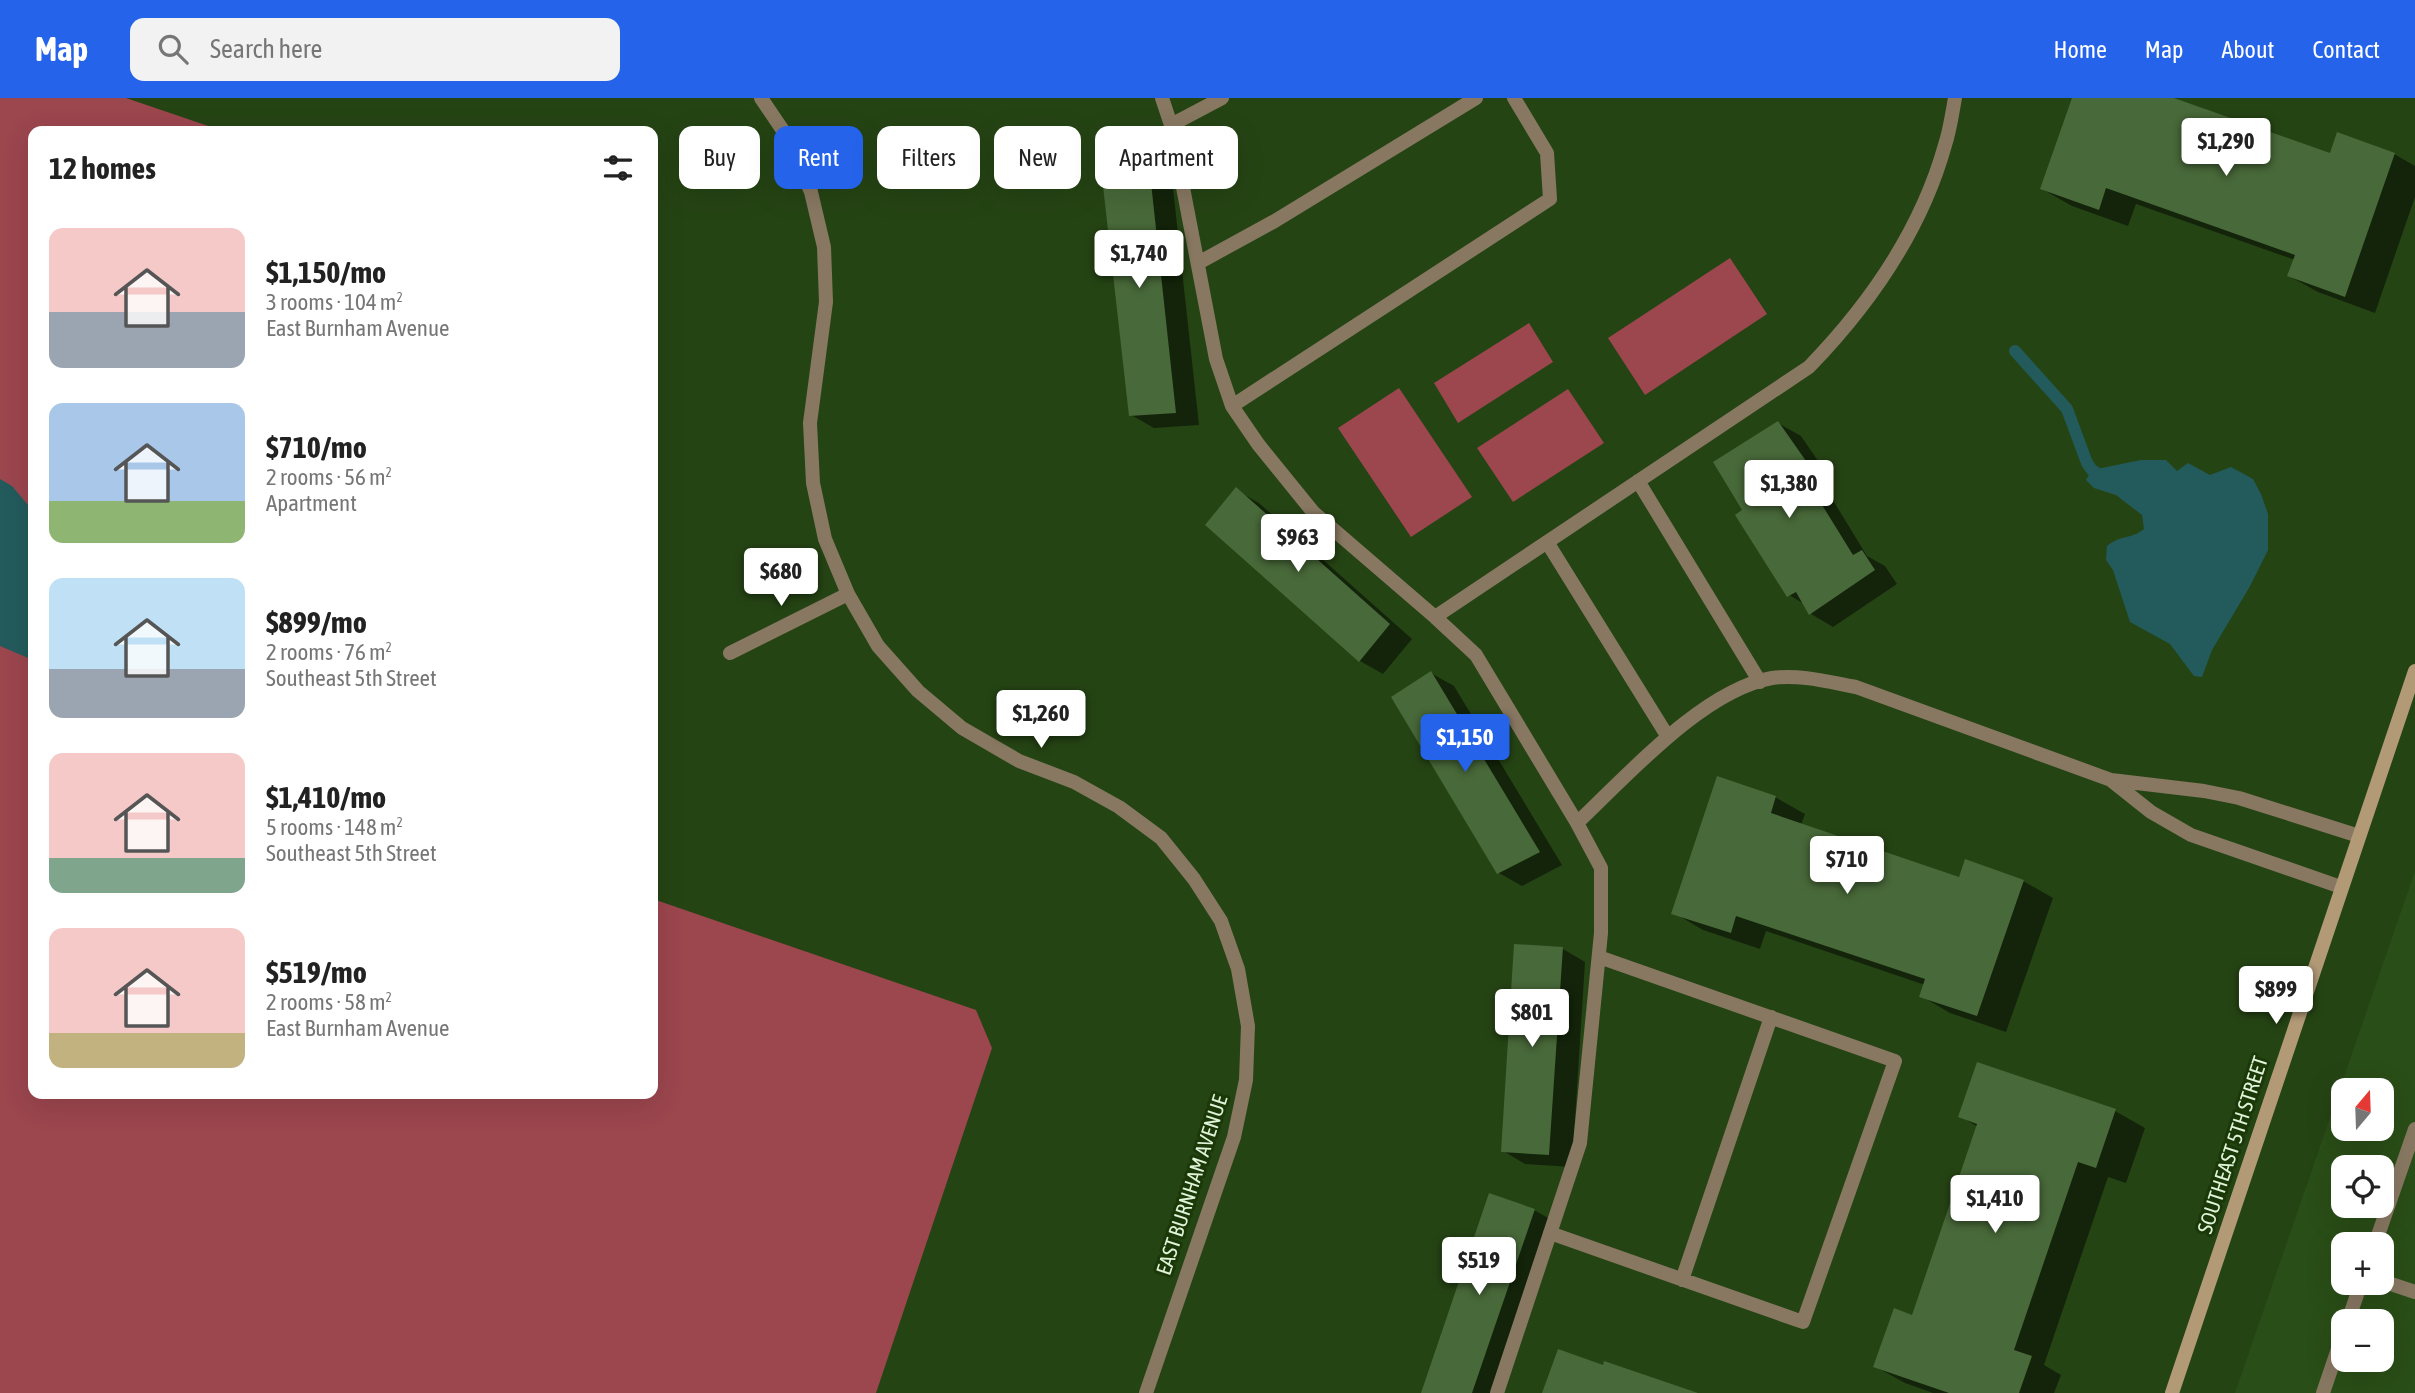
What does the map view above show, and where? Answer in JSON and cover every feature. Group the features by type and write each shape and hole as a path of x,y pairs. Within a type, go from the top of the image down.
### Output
{"street":[{"name":"EAST BURNHAM AVENUE","path":"761,98 788,138 806,181 824,247 826,302 810,423 813,483 825,539 848,594 878,646 918,691 962,728 1019,761 1074,782 1119,807 1161,838 1194,879 1220,921 1238,969 1248,1026 1246,1080 1234,1137 1146,1393"},
{"path":"1162,98 1171,125 1216,359 1232,406 1258,444 1313,513 1476,655 1601,868 1598,957 1580,1143 1497,1393"},
{"path":"1171,125 1222,98"},
{"path":"1198,263 1273,222 1476,98"},
{"path":"1232,406 1550,199 1547,153 1514,98"},
{"path":"1435,617 1809,367 1845,330 1886,275 1921,212 1945,146 1955,98"},
{"path":"1638,481 1760,682"},
{"path":"1547,542 1668,737"},
{"path":"730,653 848,594"},
{"name":"SOUTHEAST 5TH STREET","path":"2172,1393 2415,671"},
{"path":"1577,823 1668,737 1730,692 1772,678 1814,678 1856,687 2110,780 2204,791 2359,835"},
{"path":"2110,780 2151,812 2191,835 2341,887"},
{"path":"1550,1233 1803,1322 1895,1061 1598,957"},
{"path":"1682,1280 1771,1017"},
{"path":"2379,1232 2415,1129"},
{"path":"2394,1285 2415,1292"},
{"path":"2328,1391 2333,1372"}],"shaded area":[{"path":"0,98 126,98 208,126 28,126 28,1099 658,1099 658,901 976,1010 992,1048 876,1393 0,1393"},
{"path":"1730,258 1767,314 1645,395 1608,338"},
{"path":"1529,323 1553,362 1458,423 1434,383"},
{"path":"1399,388 1472,497 1411,537 1338,428"},
{"path":"1568,389 1604,443 1513,502 1477,448"},
{"path":"2415,871 2415,1393 2235,1393 2331,1115 2331,1141 2394,1141 2394,1078 2344,1078"}],"water":[{"path":"2141,460 2166,460 2177,471 2188,463 2210,475 2231,467 2253,479 2268,514 2268,550 2212,650 2202,677 2194,676 2170,644 2130,622 2113,570 2106,560 2107,546 2144,529 2142,515 2116,495 2094,488 2086,480 2092,470"},
{"path":"0,479 12,486 28,505 28,658 0,646"}],"building":[{"path":"2072,98 2174,98 2330,153 2337,132 2395,153 2345,297 2287,276 2295,255 2106,188 2099,210 2040,189"},
{"path":"1103,189 1152,189 1176,413 1129,416"},
{"path":"1778,421 1806,461 1798,466 1853,555 1862,550 1875,570 1809,615 1796,592 1787,597 1735,515 1742,510 1713,462"},
{"path":"1236,487 1390,624 1359,662 1205,525"},
{"path":"1431,671 1540,852 1497,874 1391,697"},
{"path":"1717,776 1776,796 1771,813 1959,877 1965,859 2024,880 1977,1016 1919,997 1925,979 1736,916 1731,933 1671,914"},
{"path":"1514,944 1563,947 1549,1155 1501,1152"},
{"path":"1977,1062 2116,1109 2096,1168 2078,1162 2014,1350 2032,1356 2019,1393 1949,1393 1873,1367 1894,1308 1912,1315 1977,1124 1958,1117"},
{"path":"1489,1193 1535,1209 1472,1393 1421,1393"},
{"path":"1558,1349 1603,1365 1604,1361 1698,1393 1542,1393"}],"waterway":[{"path":"2015,351 2067,409 2087,463 2092,470 2106,479"}]}
